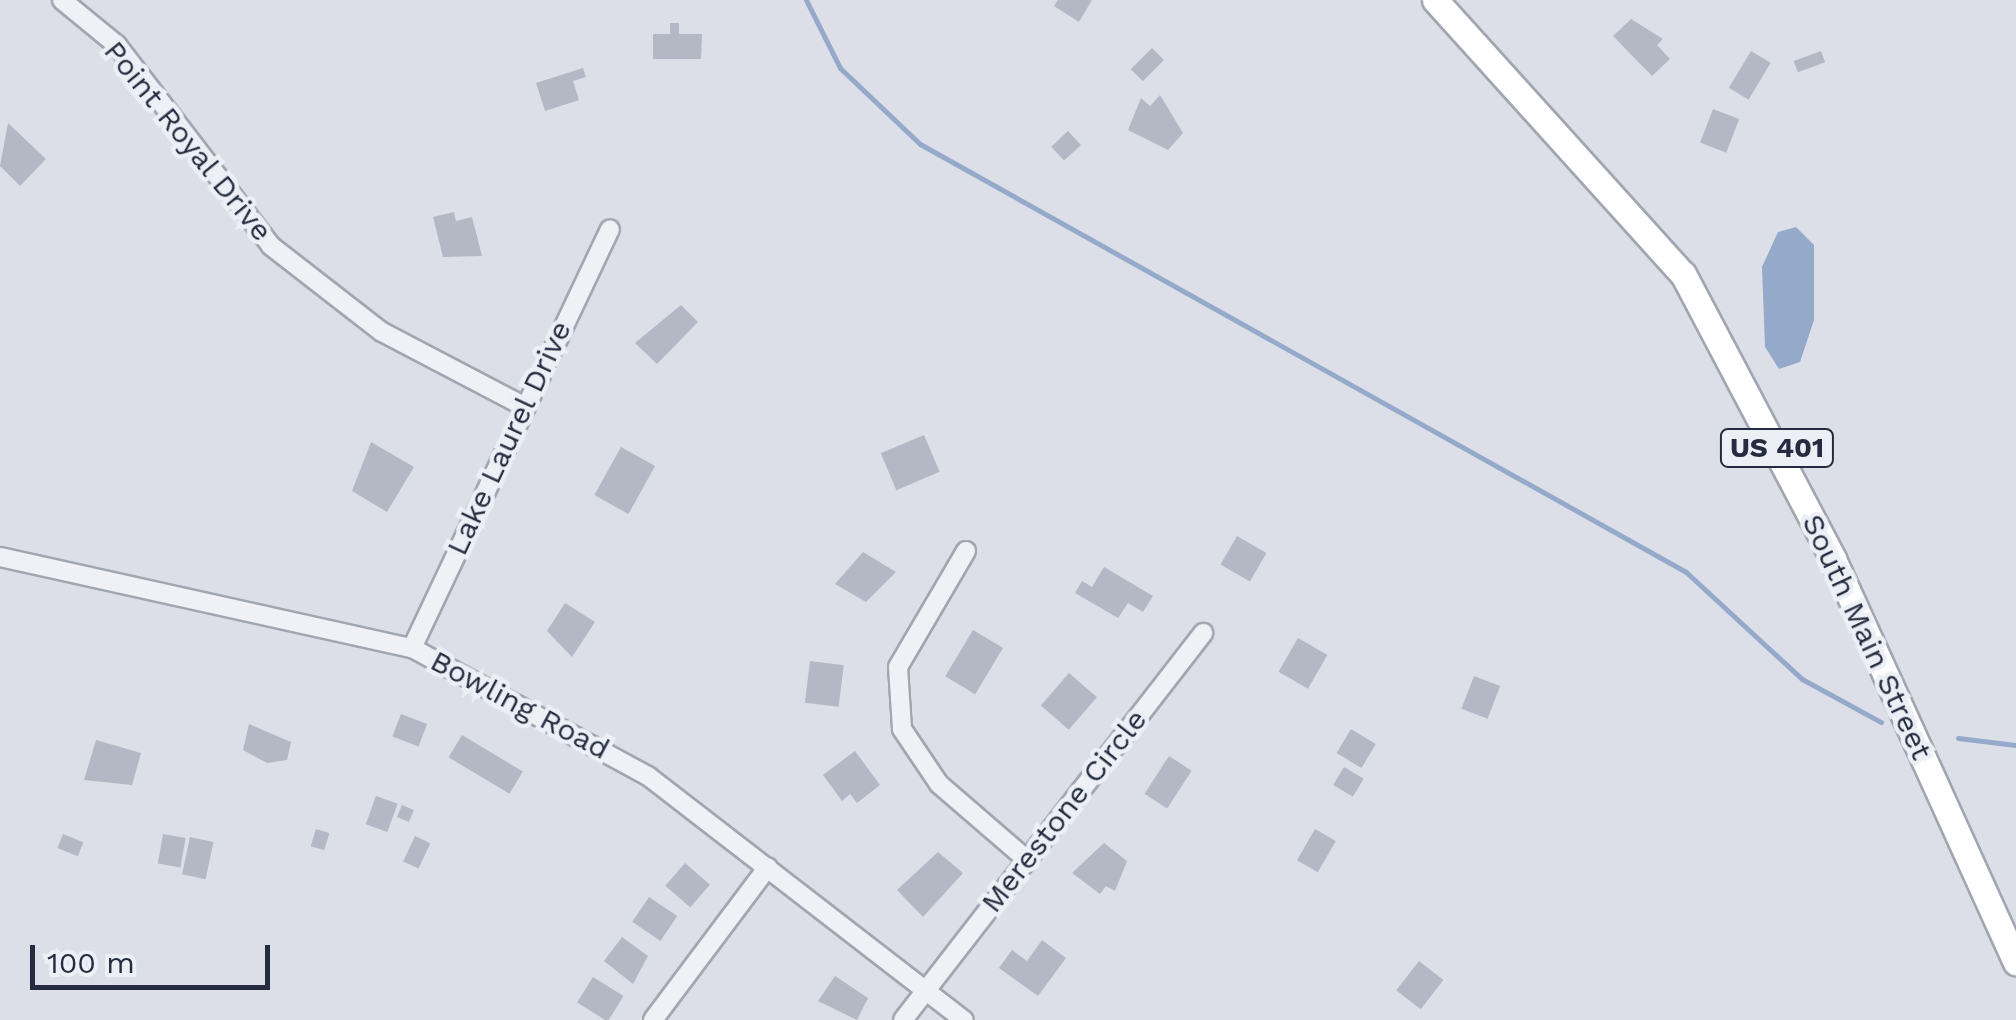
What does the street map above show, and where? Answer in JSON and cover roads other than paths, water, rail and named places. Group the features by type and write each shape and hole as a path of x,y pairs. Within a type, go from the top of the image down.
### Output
{"highway":[{"name":"South Main Street","path":"1435,0 1683,274 1832,559 2016,962"}],"street":[{"name":"Point Royal Drive","path":"62,0 116,45 270,246 382,332 520,404"},
{"name":"Lake Laurel Drive","path":"412,648 520,404 610,230"},
{"path":"966,551 898,667 902,729 939,784 1026,859"},
{"name":"Bowling Road","path":"0,557 412,648 648,776 964,1020"},
{"name":"Merestone Circle","path":"903,1020 1204,633"},
{"path":"653,1020 768,867"}],"water":[{"path":"1796,227 1814,245 1814,320 1800,362 1779,369 1765,347 1762,267 1778,232"}],"waterway":[{"path":"806,0 840,68 920,144 1686,572 1802,679 1881,722"},
{"path":"1958,738 2016,745"}]}
